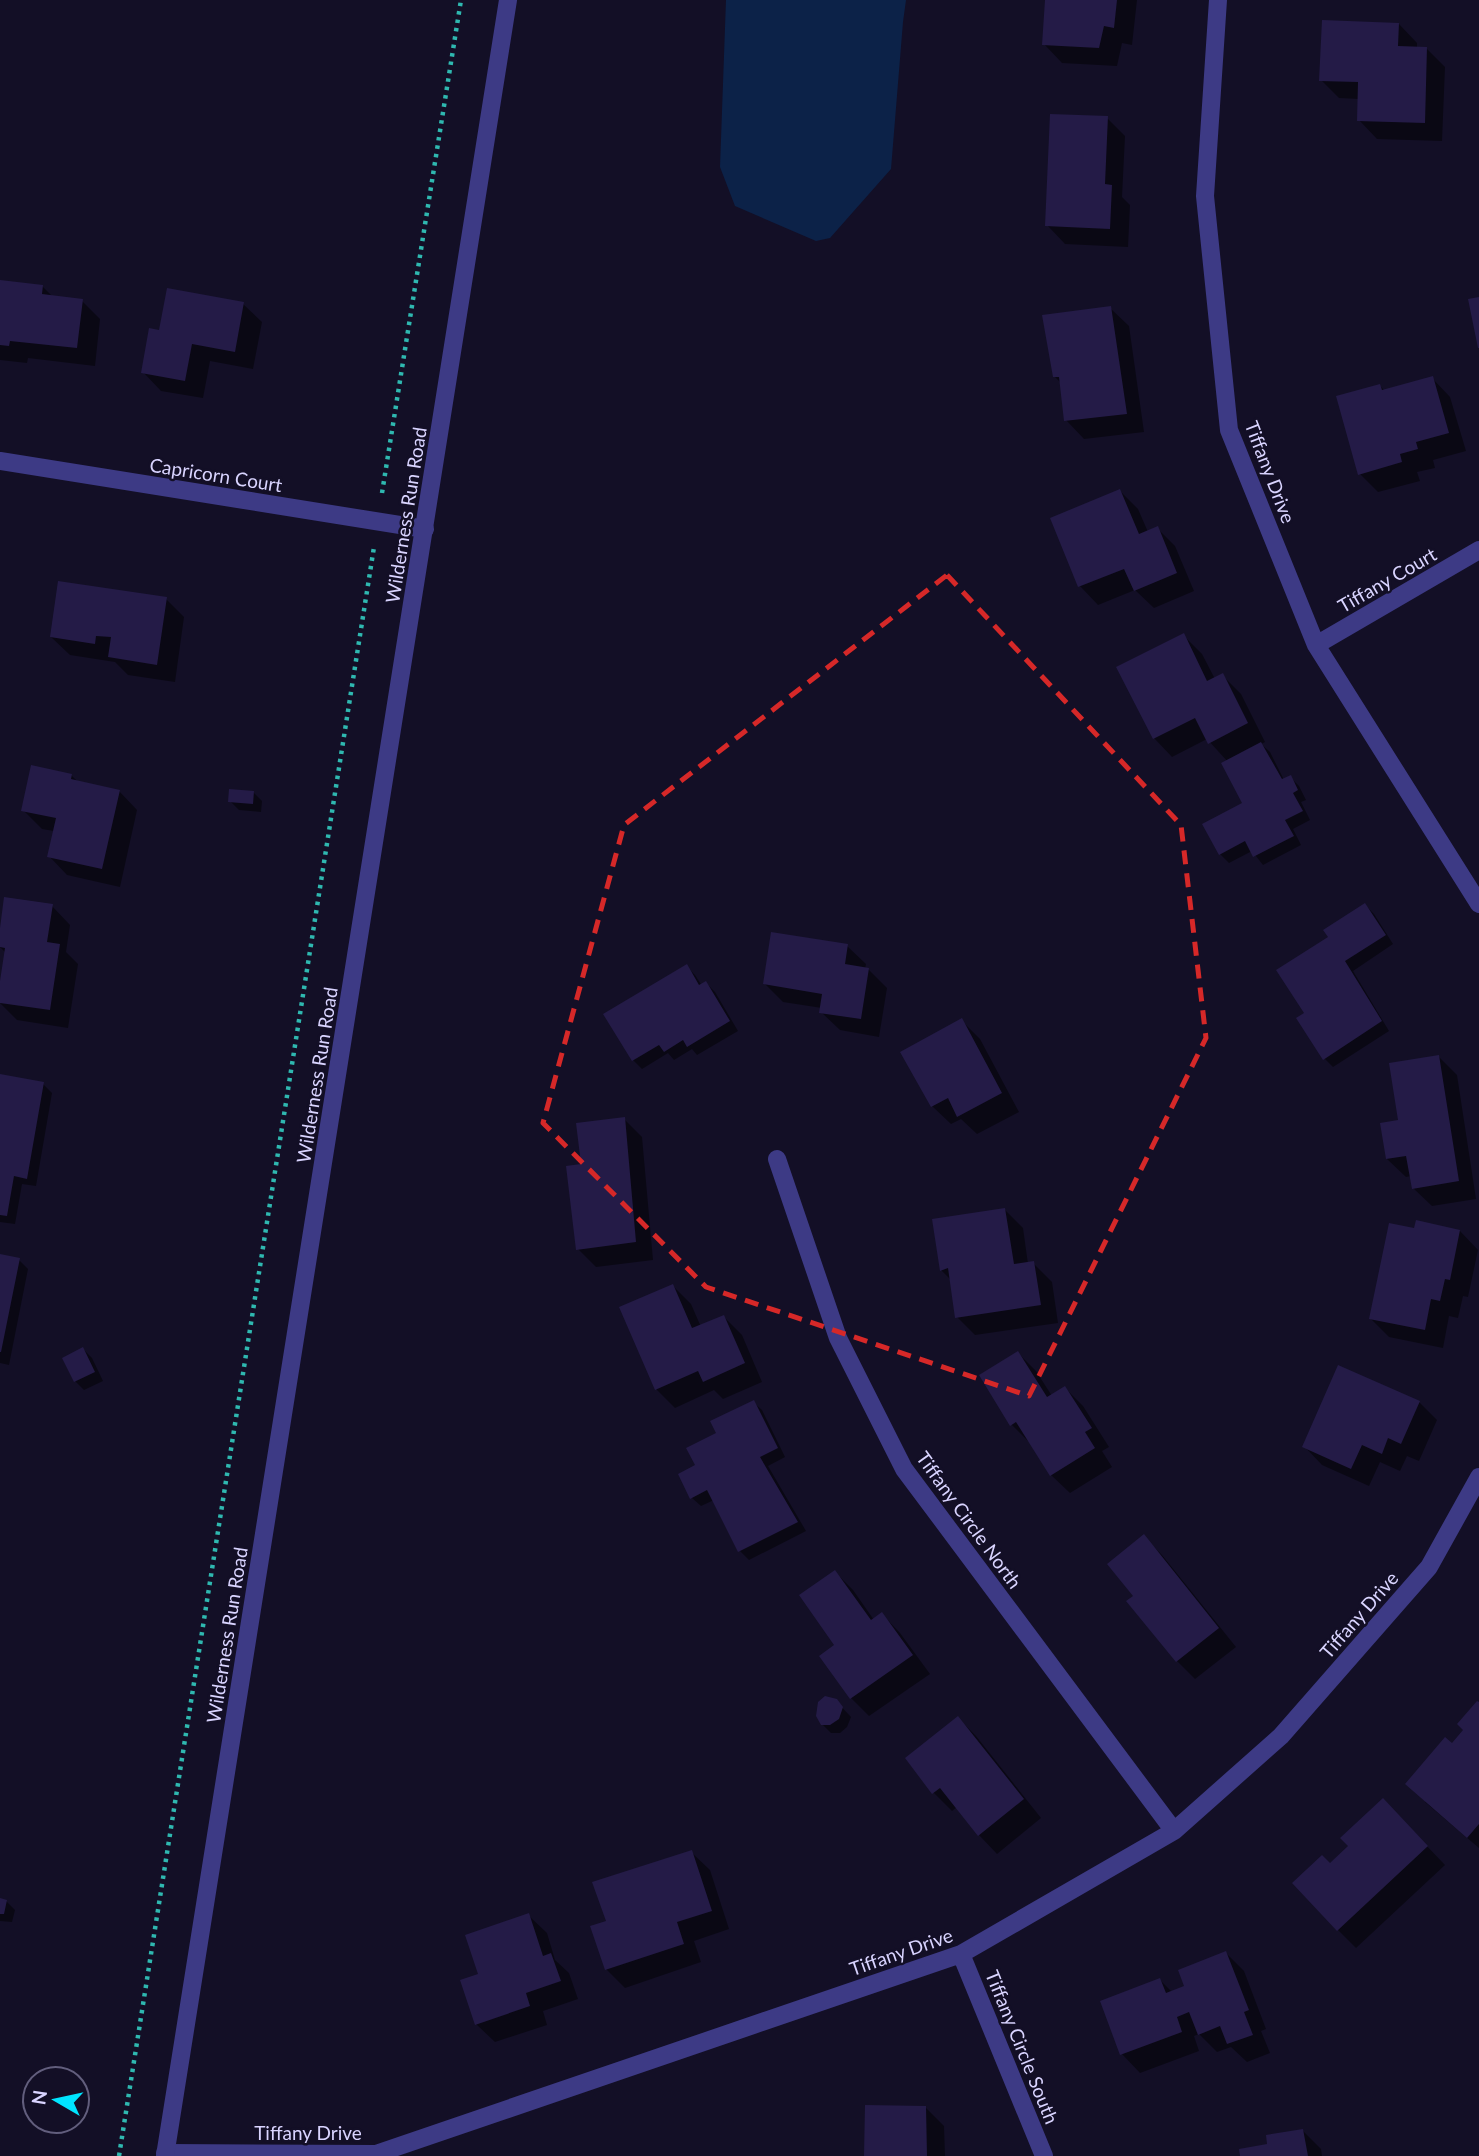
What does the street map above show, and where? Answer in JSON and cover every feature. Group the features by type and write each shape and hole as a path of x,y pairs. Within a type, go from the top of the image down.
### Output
{"street":[{"name":"Wilderness Run Road","path":"165,2155 508,0"},
{"name":"Tiffany Drive","path":"1218,0 1205,196 1228,430 1316,645 1479,904"},
{"name":"Capricorn Court","path":"0,461 425,529"},
{"name":"Tiffany Court","path":"1316,645 1479,550"},
{"name":"Tiffany Circle North","path":"777,1159 838,1338 904,1469 1174,1832"},
{"name":"Tiffany Drive","path":"165,2155 376,2154 961,1954 1174,1832 1281,1736 1426,1570 1479,1477"},
{"name":"Tiffany Circle South","path":"961,1954 1044,2156"}],"path":[{"path":"119,2156 461,0"}],"highlighted area":[{"path":"947,575 1181,825 1206,1038 1029,1396 706,1287 543,1123 624,825"}],"water":[{"path":"726,0 906,0 891,169 830,238 816,241 735,206 720,167"}],"building":[{"path":"1045,0 1117,0 1114,28 1104,26 1099,48 1042,45"},
{"path":"1322,20 1399,23 1398,46 1427,47 1425,123 1357,121 1358,82 1319,81"},
{"path":"1050,114 1108,116 1105,184 1112,185 1110,229 1045,226"},
{"path":"0,280 43,285 42,294 83,299 77,348 10,341 9,346 0,345"},
{"path":"167,288 244,302 235,352 192,344 185,381 141,373 149,328 159,330"},
{"path":"1479,297 1479,348 1478,348 1468,299"},
{"path":"1111,306 1127,414 1064,421 1059,377 1053,377 1042,315"},
{"path":"1433,376 1449,433 1416,442 1418,449 1400,454 1402,462 1358,475 1336,396 1380,384 1382,390"},
{"path":"1120,489 1139,534 1158,526 1177,573 1134,591 1124,569 1078,587 1050,518"},
{"path":"58,581 167,597 157,665 108,657 111,637 96,636 95,644 50,637"},
{"path":"1184,633 1207,681 1223,673 1248,723 1208,744 1195,718 1153,739 1116,667"},
{"path":"1261,742 1282,779 1291,775 1298,790 1293,793 1303,811 1285,820 1294,836 1253,857 1245,841 1219,855 1202,824 1242,803 1221,763"},
{"path":"31,765 72,774 71,779 120,790 102,869 47,857 56,818 21,811"},
{"path":"229,789 254,791 253,804 228,802"},
{"path":"4,897 53,904 47,942 60,944 50,1010 0,1003 5,948 0,947"},
{"path":"1365,903 1386,935 1345,961 1382,1021 1323,1060 1296,1018 1304,1013 1276,970 1328,937 1323,930"},
{"path":"771,932 848,944 845,964 869,968 861,1019 819,1013 822,994 763,984"},
{"path":"687,964 699,985 706,981 730,1021 687,1047 683,1040 664,1052 659,1045 632,1061 603,1014"},
{"path":"962,1018 1002,1093 957,1117 948,1098 931,1107 900,1052"},
{"path":"1439,1055 1459,1181 1412,1189 1406,1156 1386,1159 1380,1123 1398,1120 1389,1063"},
{"path":"0,1074 44,1082 27,1179 14,1176 7,1216 0,1215"},
{"path":"625,1117 636,1242 576,1250 566,1166 581,1164 576,1123"},
{"path":"1005,1208 1014,1264 1034,1261 1041,1305 955,1318 948,1268 940,1271 932,1219"},
{"path":"1416,1220 1460,1230 1450,1280 1445,1279 1440,1301 1431,1299 1425,1330 1369,1319 1389,1223 1414,1228"},
{"path":"0,1254 20,1258 1,1352 0,1352"},
{"path":"673,1284 692,1328 724,1315 745,1363 703,1382 698,1371 655,1390 619,1307"},
{"path":"83,1347 95,1372 74,1382 62,1358"},
{"path":"1018,1351 1047,1397 1065,1386 1092,1428 1085,1432 1095,1448 1050,1476 1016,1422 1010,1426 979,1375"},
{"path":"1338,1365 1420,1401 1401,1444 1388,1438 1382,1454 1362,1445 1351,1469 1302,1447"},
{"path":"754,1400 778,1448 760,1457 798,1522 738,1552 707,1490 690,1499 678,1474 695,1465 686,1448 716,1433 710,1421"},
{"path":"1144,1534 1219,1628 1176,1662 1126,1601 1133,1596 1107,1564"},
{"path":"835,1570 871,1620 882,1612 913,1655 850,1699 819,1656 834,1645 799,1595"},
{"path":"825,1696 837,1699 843,1707 839,1719 830,1725 821,1725 816,1716 818,1702"},
{"path":"1477,1701 1479,1824 1467,1838 1405,1784 1445,1737 1452,1743 1463,1730 1457,1724"},
{"path":"958,1716 1024,1799 978,1836 940,1788 932,1794 905,1758"},
{"path":"1383,1798 1428,1846 1337,1931 1292,1883 1322,1855 1330,1863 1348,1846 1340,1838"},
{"path":"692,1850 712,1911 677,1922 684,1944 605,1970 590,1926 606,1921 592,1882"},
{"path":"0,1898 7,1900 4,1914 0,1914"},
{"path":"529,1913 543,1956 551,1953 561,1981 526,1993 530,2006 475,2025 460,1980 478,1974 465,1935"},
{"path":"1226,1951 1249,2010 1244,2012 1253,2035 1227,2044 1220,2026 1198,2035 1189,2012 1177,2017 1182,2032 1120,2055 1100,2001 1160,1978 1166,1993 1184,1986 1178,1970"},
{"path":"865,2105 926,2106 927,2156 864,2156"},
{"path":"1303,2129 1308,2156 1240,2156 1239,2149 1267,2144 1266,2135"}]}
